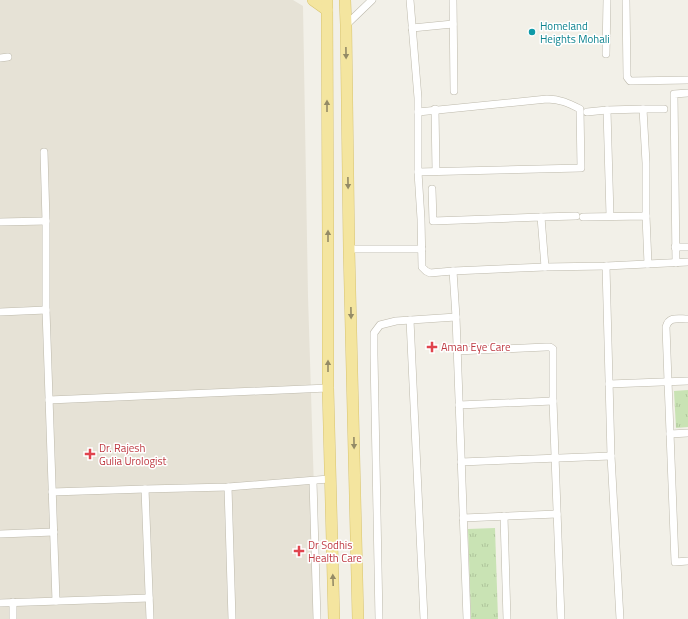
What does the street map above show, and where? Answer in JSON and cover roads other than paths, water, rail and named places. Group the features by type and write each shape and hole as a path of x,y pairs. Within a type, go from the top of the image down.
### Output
{"main road":[{"path":"313,0 327,5 328,388 334,619"},
{"path":"345,0 349,249 358,619"}],"street":[{"path":"346,25 372,0"},
{"path":"410,0 418,98 418,172 422,266 426,271 430,273 688,262"},
{"path":"453,0 454,91"},
{"path":"606,54 607,0"},
{"path":"626,0 627,77 630,81 688,80"},
{"path":"412,28 453,24"},
{"path":"0,58 8,57"},
{"path":"676,263 674,94 688,94"},
{"path":"418,112 555,99 562,100 580,109 581,168 418,172"},
{"path":"643,109 646,163 648,264"},
{"path":"587,112 607,110 664,109"},
{"path":"432,171 433,110"},
{"path":"607,110 610,216"},
{"path":"44,152 46,310 56,601"},
{"path":"432,189 433,221 541,217 646,216"},
{"path":"541,217 545,267"},
{"path":"0,222 46,221"},
{"path":"675,247 688,247"},
{"path":"349,249 422,249"},
{"path":"606,266 611,456 620,619"},
{"path":"453,271 467,619"},
{"path":"0,312 46,310"},
{"path":"379,619 374,333 380,325 396,321 456,317"},
{"path":"688,319 674,318 667,323 666,327 675,562 688,561"},
{"path":"410,320 424,619"},
{"path":"457,351 550,347 553,349 553,401 561,619"},
{"path":"609,384 688,380"},
{"path":"49,400 328,388"},
{"path":"459,405 553,401"},
{"path":"670,434 688,433"},
{"path":"461,462 611,456"},
{"path":"52,492 228,488 330,479"},
{"path":"313,481 317,619"},
{"path":"228,488 232,619"},
{"path":"145,489 150,619"},
{"path":"463,518 557,514"},
{"path":"504,516 507,619"},
{"path":"0,534 54,532"},
{"path":"0,603 149,598"},
{"path":"13,602 14,619"}],"place":[{"name":"Homeland Heights Mohali","path":"532,32"},
{"name":"Aman Eye Care","path":"432,347"},
{"name":"Dr. Rajesh Gulia Urologist","path":"90,454"},
{"name":"Dr Sodhis Health Care","path":"299,551"}]}
